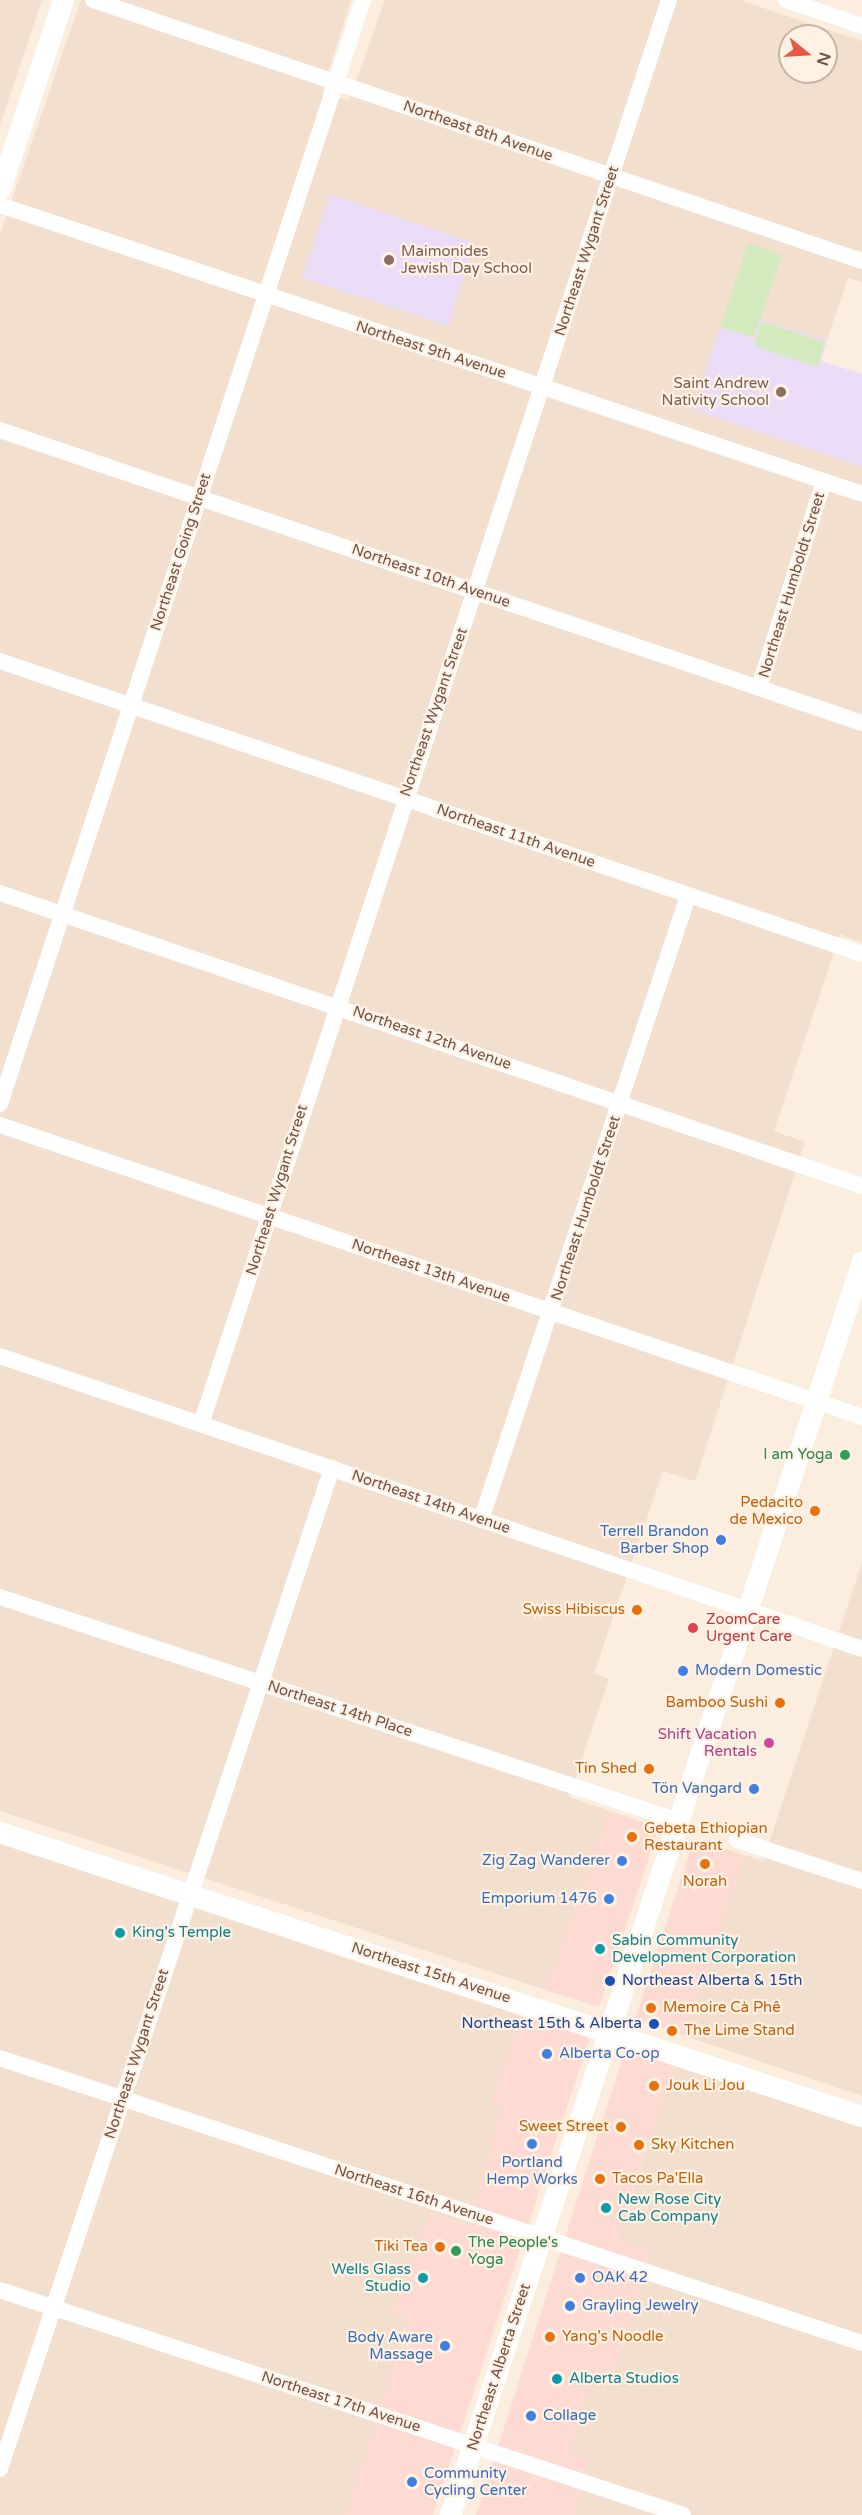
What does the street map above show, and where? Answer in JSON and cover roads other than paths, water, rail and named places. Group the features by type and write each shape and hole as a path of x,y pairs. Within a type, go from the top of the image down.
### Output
{"street":[{"path":"0,189 63,0"},
{"name":"Northeast 8th Avenue","path":"93,0 862,261"},
{"name":"Northeast Going Street","path":"0,1104 363,0"},
{"name":"Northeast Wygant Street","path":"201,1424 265,1236 266,1215 543,387 669,0"},
{"path":"786,0 862,26"},
{"name":"Northeast 9th Avenue","path":"0,205 862,494"},
{"name":"Northeast 10th Avenue","path":"0,430 862,723"},
{"name":"Northeast Humboldt Street","path":"759,688 825,481"},
{"name":"Northeast 11th Avenue","path":"0,661 862,954"},
{"name":"Northeast 12th Avenue","path":"0,893 336,1005 862,1186"},
{"name":"Northeast Humboldt Street","path":"481,1520 552,1312 687,896"},
{"name":"Northeast 13th Avenue","path":"0,1125 862,1417"},
{"name":"Northeast Alberta Street","path":"450,2515 862,1261"},
{"name":"Northeast 14th Avenue","path":"0,1356 862,1649"},
{"name":"Northeast Wygant Street","path":"0,2469 259,1682 332,1468"},
{"name":"Northeast 14th Place","path":"0,1597 679,1821"},
{"name":"Northeast 15th Avenue","path":"0,1832 862,2116"},
{"path":"737,1840 862,1881"},
{"name":"Northeast 16th Avenue","path":"0,2058 862,2343"},
{"name":"Northeast 17th Avenue","path":"0,2290 683,2515"}],"place":[{"name":"Maimonides Jewish Day School","path":"389,260"},
{"name":"Saint Andrew Nativity School","path":"781,392"},
{"name":"I am Yoga","path":"845,1455"},
{"name":"Pedacito de Mexico","path":"815,1511"},
{"name":"Terrell Brandon Barber Shop","path":"721,1540"},
{"name":"Swiss Hibiscus","path":"637,1610"},
{"name":"ZoomCare Urgent Care","path":"693,1628"},
{"name":"Modern Domestic","path":"683,1671"},
{"name":"Bamboo Sushi","path":"780,1703"},
{"name":"Shift Vacation Rentals","path":"769,1743"},
{"name":"Tin Shed","path":"649,1769"},
{"name":"Tön Vangard","path":"754,1789"},
{"name":"Gebeta Ethiopian Restaurant","path":"632,1837"},
{"name":"Zig Zag Wanderer","path":"622,1861"},
{"name":"Norah","path":"705,1864"},
{"name":"Emporium 1476","path":"609,1899"},
{"name":"King's Temple","path":"120,1933"},
{"name":"Sabin Community Development Corporation","path":"600,1949"},
{"name":"Northeast Alberta & 15th","path":"610,1981"},
{"name":"Memoire Cà Phê","path":"651,2008"},
{"name":"Northeast 15th & Alberta","path":"654,2024"},
{"name":"The Lime Stand","path":"672,2031"},
{"name":"Alberta Co-op","path":"547,2054"},
{"name":"Jouk Li Jou","path":"654,2086"},
{"name":"Sweet Street","path":"621,2127"},
{"name":"Portland Hemp Works","path":"532,2144"},
{"name":"Sky Kitchen","path":"639,2145"},
{"name":"Tacos Pa'Ella","path":"600,2179"},
{"name":"New Rose City Cab Company","path":"606,2208"},
{"name":"Tiki Tea","path":"440,2247"},
{"name":"The People's Yoga","path":"456,2251"},
{"name":"Wells Glass Studio","path":"423,2278"},
{"name":"OAK 42","path":"580,2278"},
{"name":"Grayling Jewelry","path":"570,2306"},
{"name":"Yang's Noodle","path":"550,2337"},
{"name":"Body Aware Massage","path":"445,2346"},
{"name":"Alberta Studios","path":"557,2379"},
{"name":"Collage","path":"531,2416"},
{"name":"Community Cycling Center","path":"412,2482"}]}
